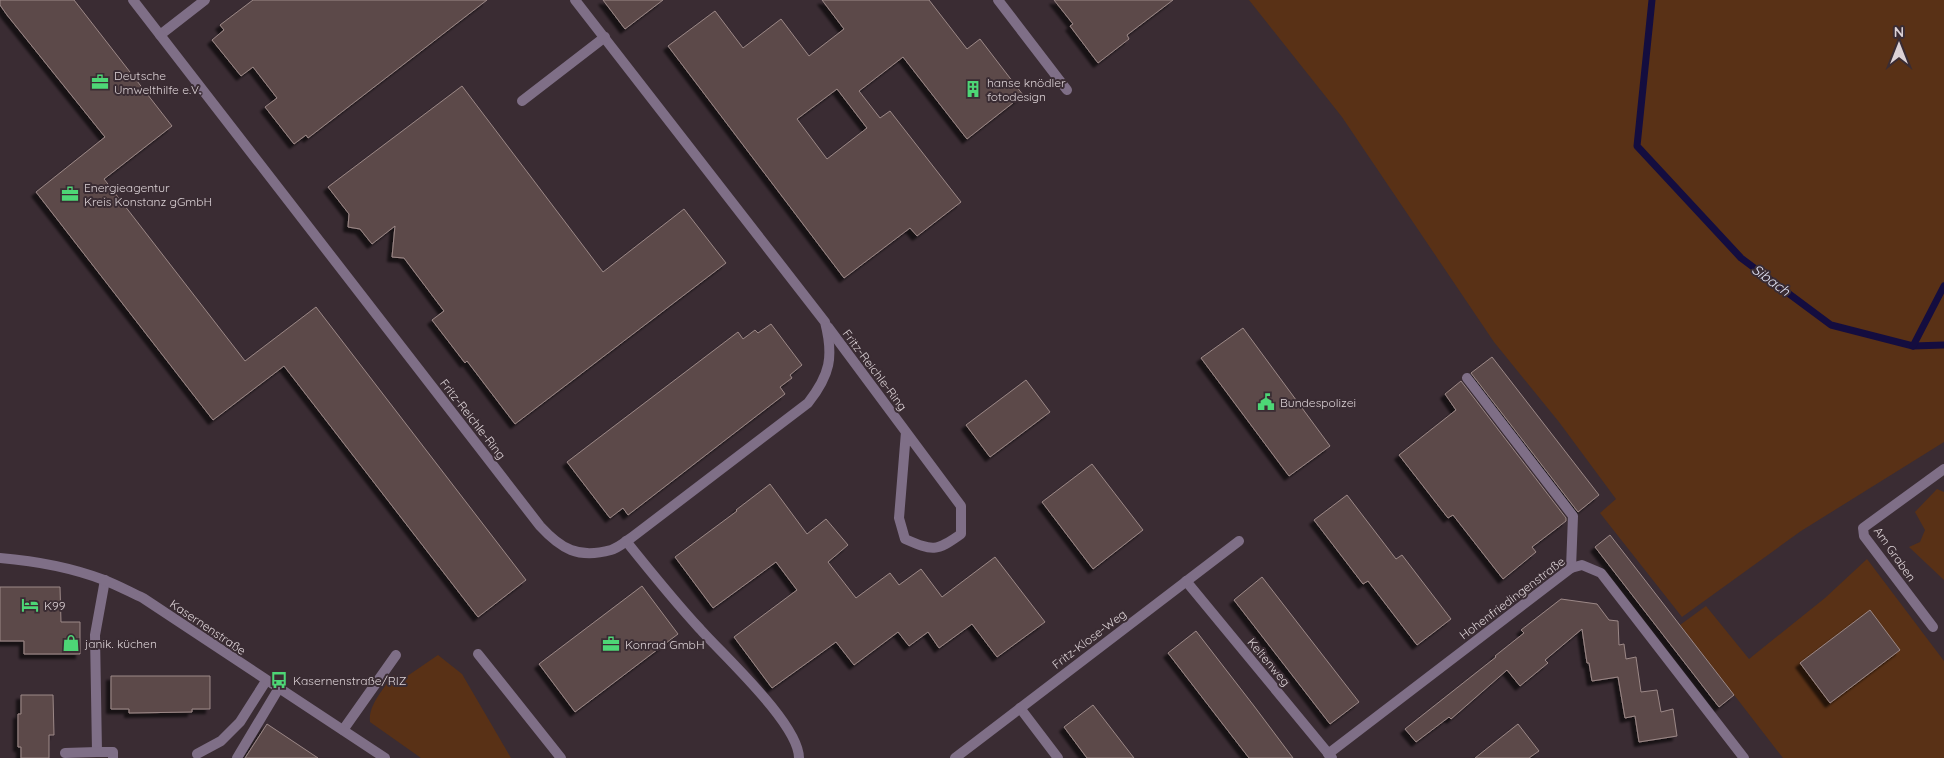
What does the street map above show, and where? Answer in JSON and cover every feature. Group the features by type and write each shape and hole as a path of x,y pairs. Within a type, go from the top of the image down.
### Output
{"street":[{"name":"Fritz-Reichle-Ring","path":"133,0 540,526 553,540 566,549 581,554 612,550 626,542 808,402 822,386 830,365 830,343 825,322"},
{"path":"160,35 204,0"},
{"name":"Fritz-Reichle-Ring","path":"575,0 825,322 961,506 961,534 944,546 927,548 905,539 899,518 906,432"},
{"path":"998,0 1067,90"},
{"path":"522,102 605,37"},
{"path":"1467,378 1573,516 1572,568"},
{"name":"Am Graben","path":"1933,627 1864,536 1863,528 1944,469"},
{"name":"Fritz-Klose-Weg","path":"955,758 1238,541"},
{"path":"626,542 699,628 768,701 791,736 798,758"},
{"name":"Kasernenstraße","path":"0,558 38,561 76,570 105,580 143,598 385,758"},
{"name":"Hohenfriedingenstraße","path":"1330,756 1572,568 1582,565 1602,573 1744,758"},
{"path":"97,752 95,635 105,580"},
{"name":"Keltenweg","path":"1186,581 1330,756"},
{"path":"478,654 561,758"},
{"path":"344,730 396,655"},
{"path":"197,754 222,741 240,722 266,681"},
{"path":"237,758 280,688"},
{"path":"1020,708 1058,758"},
{"path":"65,753 113,752 113,758"}],"shaded area":[{"path":"1249,0 1944,0 1944,442 1801,531 1682,617 1600,513 1616,499 1559,422 1494,342 1342,117"},
{"path":"1937,489 1944,492 1944,580 1909,547 1920,542 1925,530 1915,512"},
{"path":"1867,559 1944,661 1944,758 1783,758 1680,625 1706,606 1749,659 1825,598"},
{"path":"438,655 462,674 511,758 421,758 370,722 371,709 393,675 403,679"}],"building":[{"path":"0,0 74,0 172,126 104,179 245,361 316,307 526,580 478,617 284,366 213,420 36,192 105,137 7,15 0,5"},
{"path":"253,0 487,0 308,138 306,135 294,144 265,107 277,98 253,67 241,76 212,40 224,30 220,25"},
{"path":"603,0 663,0 625,29"},
{"path":"822,0 929,0 967,49 980,39 1023,95 967,139 903,57 859,91 880,118 890,111 961,202 917,236 910,228 844,278 668,46 715,11 743,48 781,19 809,56 844,29","holes":["837,89 867,128 827,159 797,119"]},
{"path":"1054,0 1173,0 1127,35 1129,39 1098,63 1070,26 1073,24"},
{"path":"462,86 603,272 684,209 726,263 515,424 467,361 465,363 432,320 444,311 404,258 392,257 395,226 372,244 360,229 348,227 349,214 328,187"},
{"path":"771,324 802,365 790,375 792,378 780,387 785,394 628,515 623,508 610,518 567,462 738,332 743,339 755,330 758,333"},
{"name":"Bundespolizei","path":"1243,328 1330,446 1289,476 1201,358"},
{"path":"1492,357 1599,495 1578,512 1471,373"},
{"path":"1026,380 1050,412 990,457 966,425"},
{"path":"1461,381 1566,518 1566,521 1532,547 1536,552 1503,579 1453,515 1448,518 1399,455 1456,410 1445,394"},
{"path":"1092,464 1143,530 1093,569 1042,502"},
{"path":"770,484 807,534 826,519 848,545 828,562 856,598 890,573 899,585 921,569 942,597 995,557 1045,622 997,657 972,624 939,648 928,632 909,646 898,632 854,665 836,642 772,688 734,637 797,590 776,562 713,608 675,557"},
{"path":"1347,495 1396,559 1402,555 1451,619 1417,645 1368,581 1363,584 1314,520"},
{"path":"1610,535 1734,695 1719,707 1595,547"},
{"path":"1262,577 1359,702 1330,724 1234,600"},
{"path":"642,586 678,634 575,712 539,664"},
{"name":"K99","path":"0,587 60,587 61,622 80,622 80,654 24,654 24,641 0,641"},
{"path":"1561,599 1597,604 1609,620 1618,621 1619,645 1624,644 1626,659 1636,657 1641,692 1657,690 1661,712 1673,709 1677,736 1639,742 1635,716 1625,718 1618,677 1592,681 1589,663 1587,663 1582,629 1545,660 1548,663 1520,686 1507,670 1451,719 1449,717 1416,742 1405,729 1496,657 1524,633 1521,630"},
{"path":"1870,610 1900,650 1830,703 1800,663"},
{"path":"1196,631 1293,758 1249,758 1168,653"},
{"path":"111,676 210,676 210,709 192,709 192,712 129,713 129,709 111,709"},
{"path":"21,695 53,695 54,735 49,735 49,758 21,758 21,747 18,747 18,714 21,714"},
{"path":"1093,705 1134,758 1087,758 1064,727"},
{"path":"267,724 318,758 245,758"},
{"path":"1518,724 1539,751 1529,758 1475,758"}],"waterway":[{"name":"Sibach","path":"1652,0 1637,146 1741,258 1831,325 1913,346 1944,345"},
{"path":"1913,346 1944,286"}],"place":[{"name":"Deutsche Umwelthilfe e.V.","path":"100,82"},
{"name":"hanse knödler fotodesign","path":"973,89"},
{"name":"Energieagentur Kreis Konstanz gGmbH","path":"70,194"},
{"name":"Bundespolizei","path":"1266,402"},
{"name":"K99","path":"30,605"},
{"name":"janik. küchen","path":"71,643"},
{"name":"Konrad GmbH","path":"611,644"},
{"name":"Kasernenstraße/RIZ","path":"279,680"}]}
